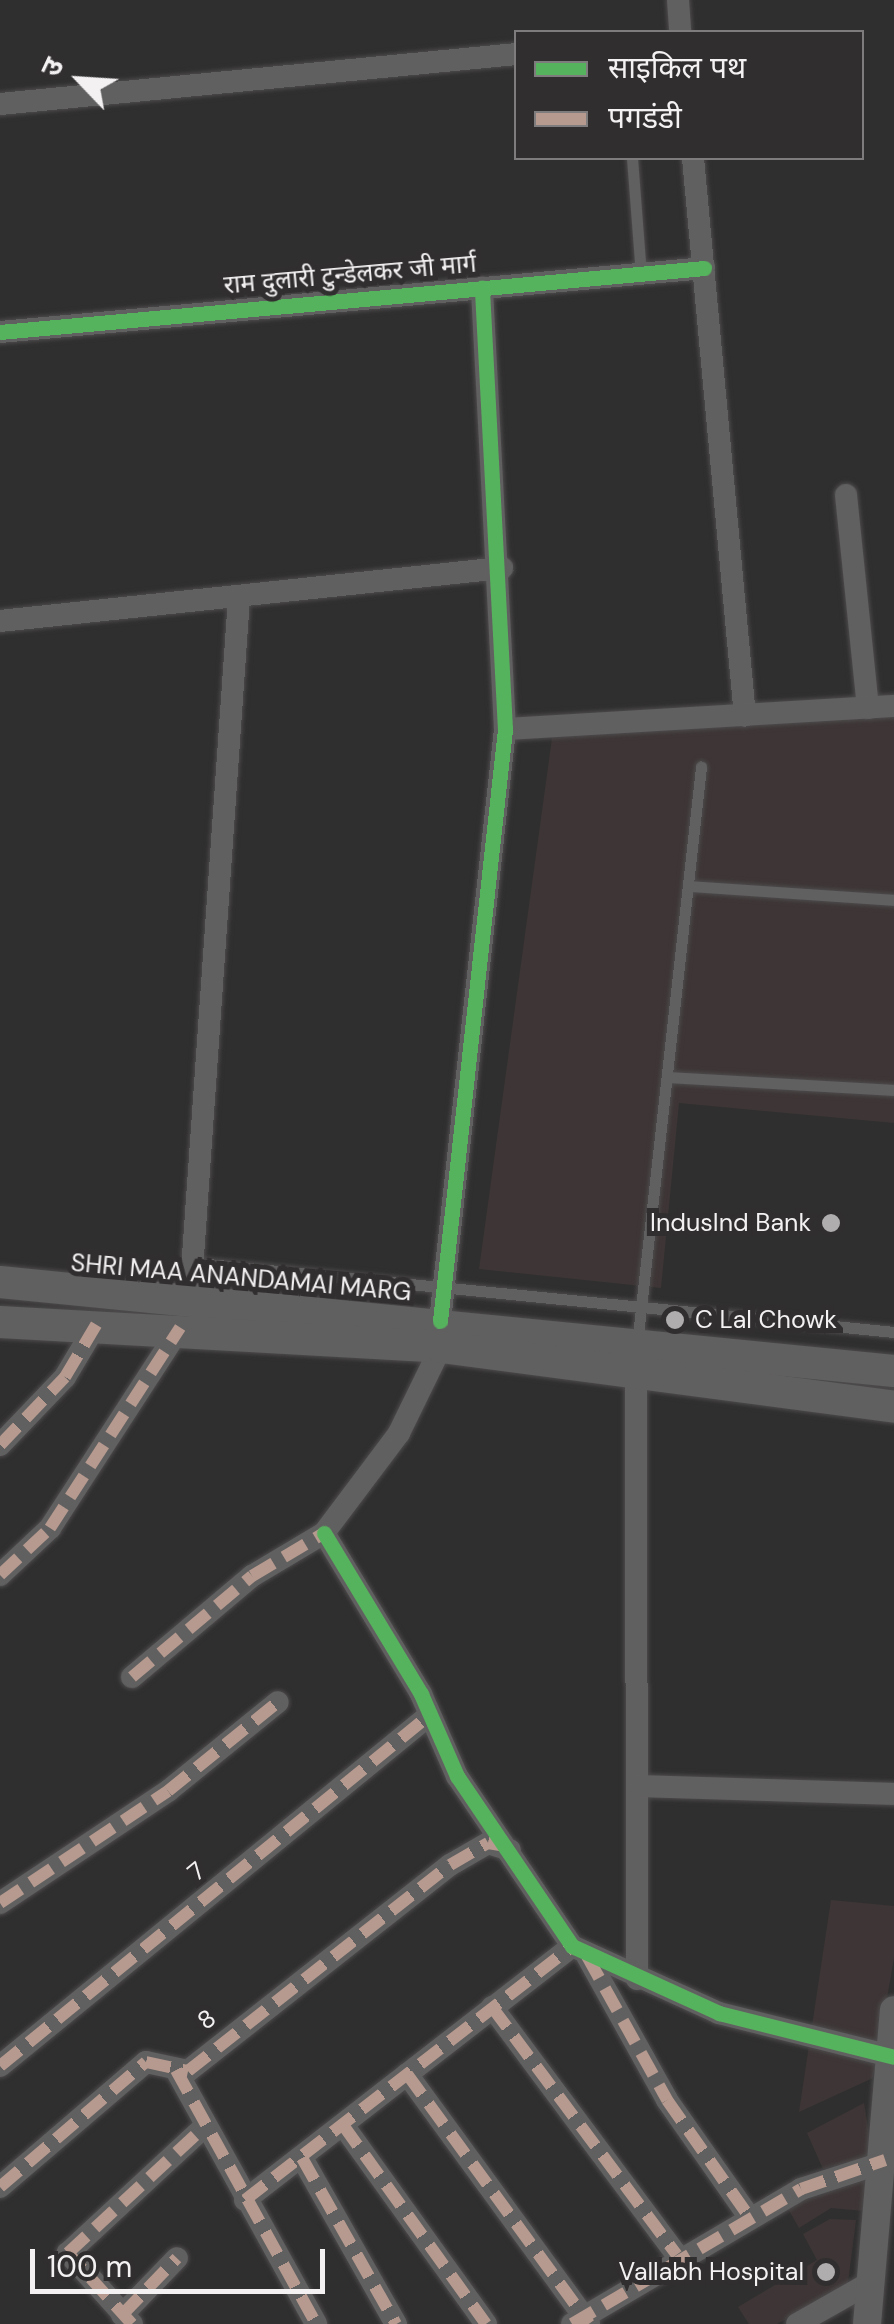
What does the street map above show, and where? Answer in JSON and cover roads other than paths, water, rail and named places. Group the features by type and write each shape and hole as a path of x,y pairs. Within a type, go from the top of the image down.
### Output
{"main road":[{"name":"SHRI MAA ANANDAMAI MARG","path":"0,1282 185,1314"},
{"name":"SHRI MAA ANANDAMAI MARG","path":"0,1322 96,1324 185,1314 442,1321 636,1364 894,1406"},
{"name":"SHRI MAA ANANDAMAI MARG","path":"636,1364 894,1371"}],"street":[{"path":"678,0 680,30"},
{"path":"0,104 514,54"},
{"path":"693,160 745,716"},
{"name":"राम दुलारी टुन्डेलकर जी मार्ग","path":"0,332 704,268"},
{"path":"132,1677 252,1576 324,1533 399,1433 442,1321 504,729 502,568 482,288"},
{"path":"846,495 868,708"},
{"path":"0,621 239,599 502,568"},
{"path":"0,1576 50,1528 185,1314 198,1263 239,599"},
{"path":"504,729 894,706"},
{"path":"0,1445 65,1377 96,1324"},
{"path":"636,1364 641,1786 637,1979"},
{"path":"324,1533 421,1694 426,1718 510,1851 580,1951 667,2100 750,2218"},
{"path":"0,1904 168,1791 278,1702"},
{"name":"7","path":"0,2066 426,1718"},
{"path":"641,1786 894,1794"},
{"name":"8","path":"2,2182 146,2062 158,2058 176,2070 188,2070 450,1865 488,1843 510,1851"},
{"path":"580,1951 719,2014 893,2057"},
{"path":"245,2200 492,2006 580,1951"},
{"path":"492,2006 676,2254"},
{"path":"867,2324 889,2160 894,2010"},
{"path":"176,2070 203,2128 316,2324"},
{"path":"407,2074 582,2321 676,2254 750,2218 889,2160"},
{"path":"343,2125 486,2324"},
{"path":"177,2258 127,2320 68,2253 203,2128"},
{"path":"302,2158 396,2324"},
{"path":"885,2324 894,2248"},
{"path":"798,2324 872,2281"}],"lane":[{"path":"632,160 642,274"},
{"path":"636,1364 701,767"},
{"path":"688,886 894,900"},
{"path":"668,1077 894,1090"},
{"path":"198,1263 442,1321 641,1314 894,1332"}],"place":[{"name":"IndusInd Bank","path":"831,1223"},
{"name":"C Lal Chowk","path":"675,1320"},
{"name":"Vallabh Hospital","path":"826,2272"}]}
